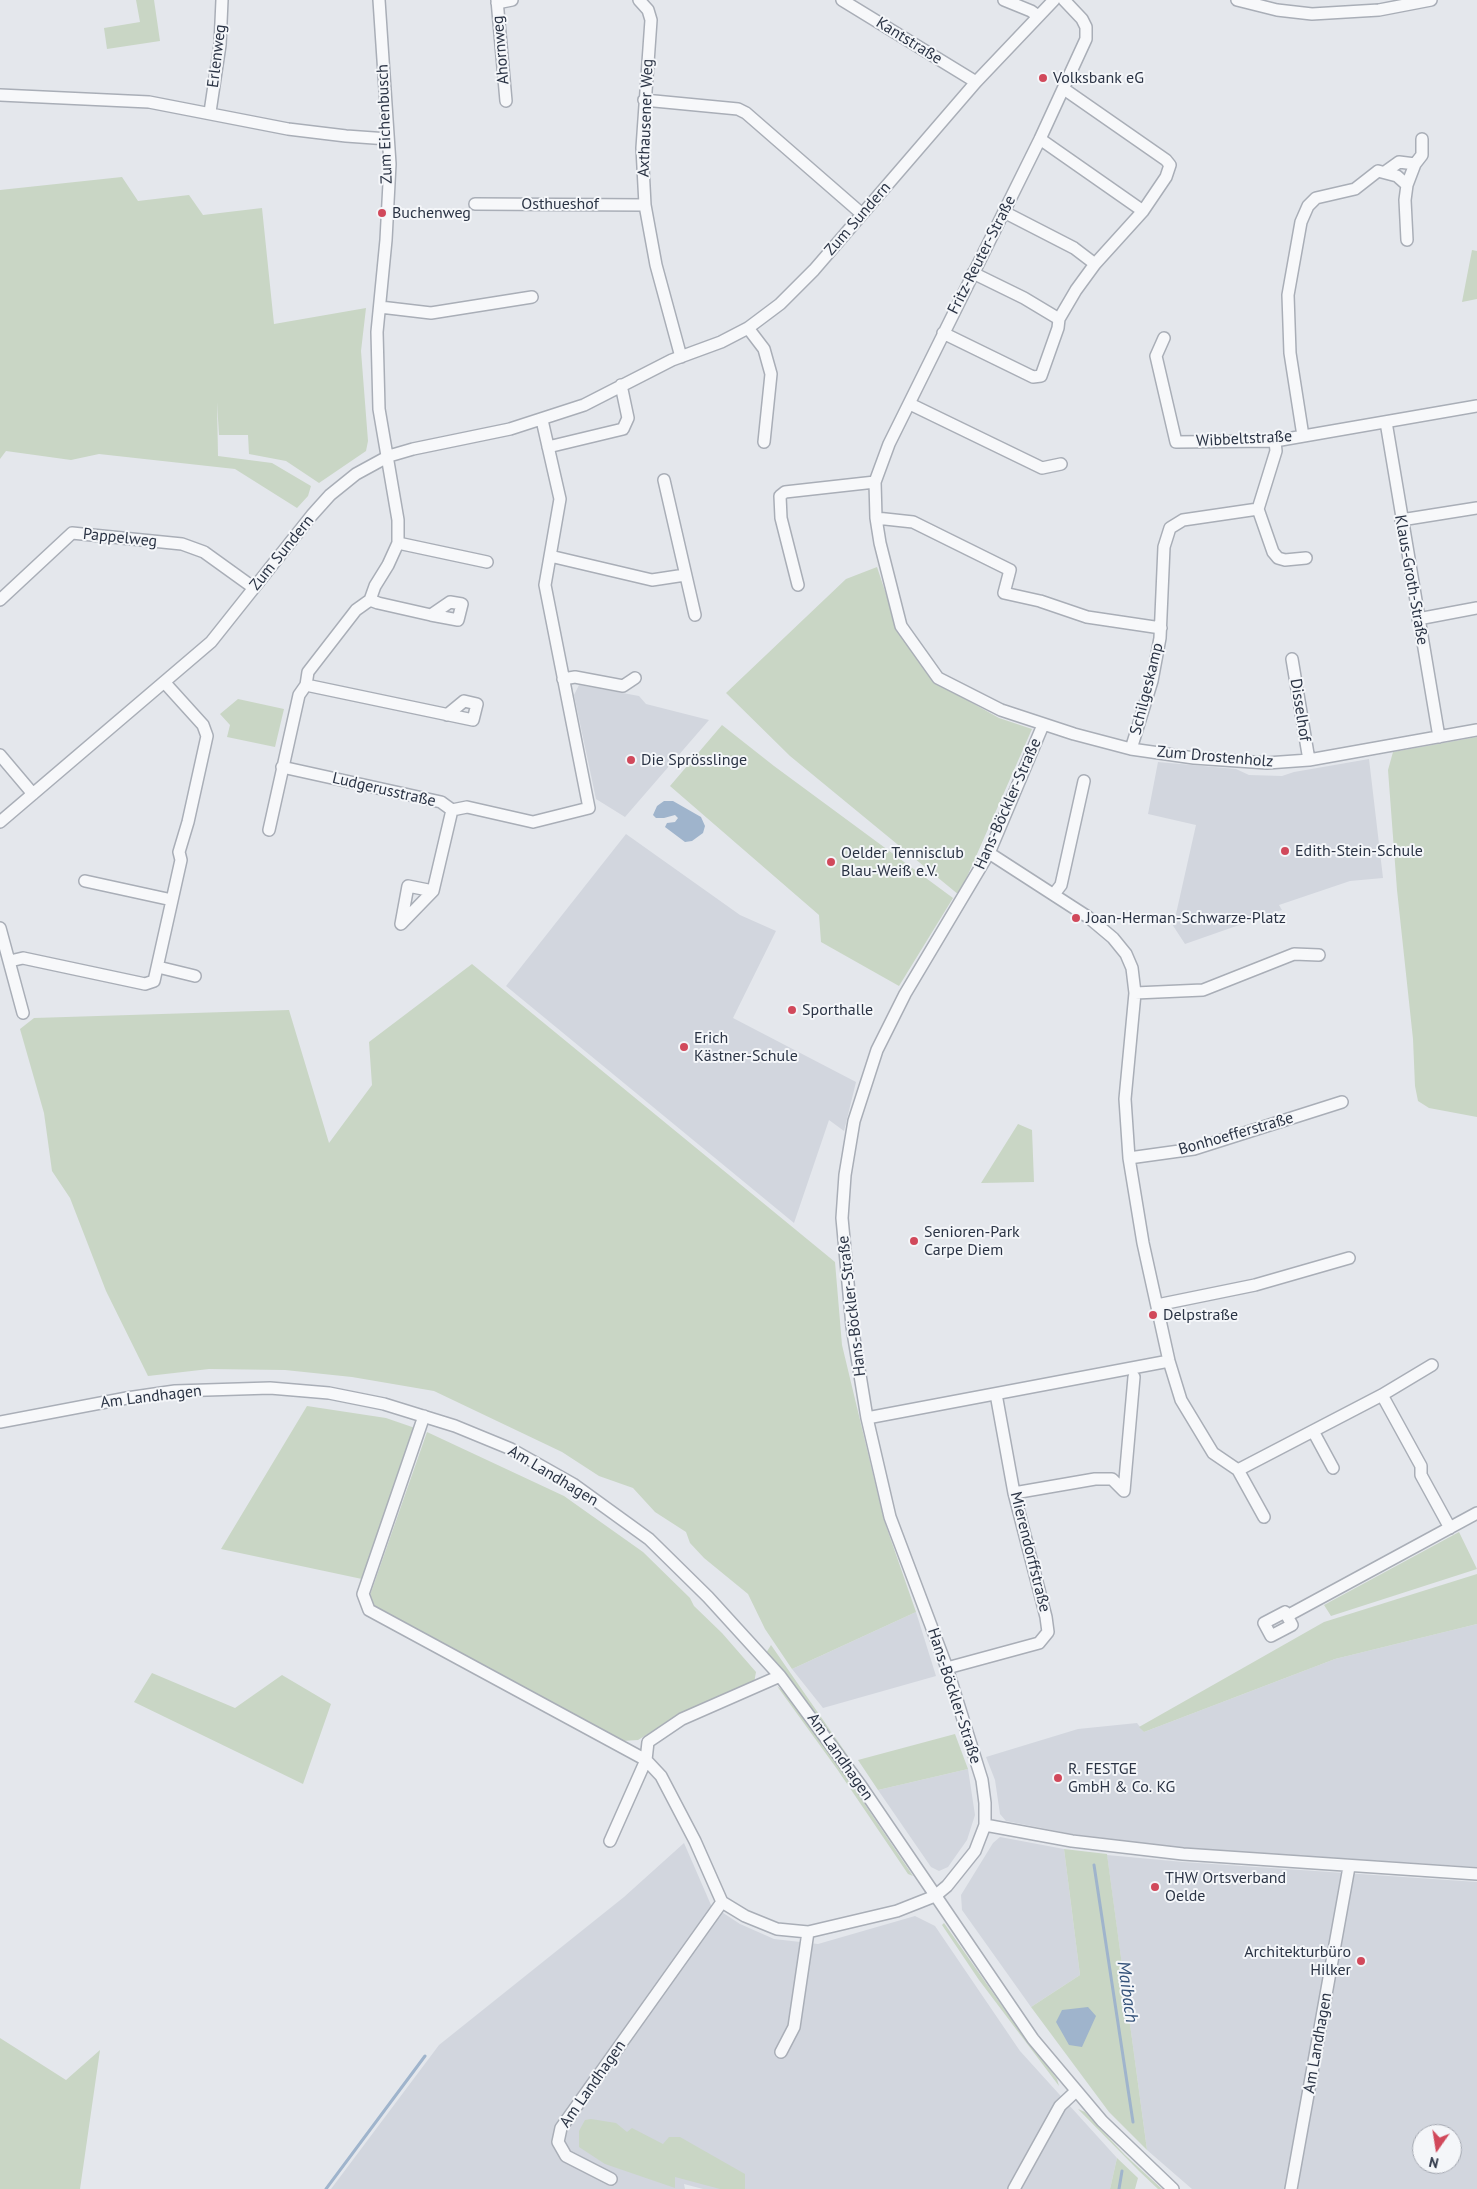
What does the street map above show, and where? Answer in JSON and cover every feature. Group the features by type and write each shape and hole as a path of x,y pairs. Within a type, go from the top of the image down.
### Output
{"street":[{"name":"Erlenweg","path":"210,112 220,45 222,0"},
{"name":"Zum Eichenbusch","path":"379,0 390,164 377,332 379,410 389,456 398,520 398,543"},
{"path":"497,2 512,0"},
{"name":"Axthausener Weg","path":"639,0 648,10 652,20 644,100 642,148 645,205 656,265 680,357"},
{"name":"Kantstraße","path":"842,0 857,4 976,82"},
{"path":"1004,0 1031,11 1038,16"},
{"name":"Zum Sundern","path":"0,822 211,642 330,495 356,474 389,456 413,448 542,420 584,405 680,357 721,342 748,328 780,304 814,270 976,82 1054,0"},
{"name":"Fritz-Reuter-Straße","path":"1043,725 1001,710 938,678 901,626 880,544 874,482 889,444 1040,139 1086,39 1086,27 1082,19 1064,0"},
{"path":"1237,0 1278,10 1312,14 1379,10 1432,0"},
{"name":"Ahornweg","path":"497,2 506,101"},
{"path":"943,333 1037,377 1043,374 1059,319 1095,264 1143,211 1166,177 1170,165 1166,160 1064,89"},
{"path":"0,95 149,102 288,128 346,136 388,139"},
{"path":"644,100 738,109 746,113 862,214"},
{"path":"1040,139 1143,211"},
{"path":"1407,240 1405,200 1407,185 1422,155 1422,139"},
{"path":"1385,172 1399,162 1416,164"},
{"path":"1303,436 1290,352 1288,295 1302,222 1308,206 1316,198 1355,189 1378,171 1397,176 1407,185"},
{"name":"Osthueshof","path":"475,204 645,205"},
{"path":"1004,212 1074,248 1095,264"},
{"path":"973,274 1024,298 1059,319"},
{"path":"380,307 431,314 532,297"},
{"path":"748,328 764,350 772,374 764,442"},
{"name":"Wibbeltstraße","path":"1164,338 1156,356 1176,442 1275,441 1477,406"},
{"path":"548,447 623,429 628,418 621,385"},
{"path":"910,404 1042,468 1061,464"},
{"name":"Ludgerusstraße","path":"282,767 441,802 452,810 467,806 533,822 589,808 545,585 560,499 542,420"},
{"name":"Klaus-Groth-Straße","path":"1386,422 1439,737"},
{"path":"1275,441 1276,451 1258,509 1273,552 1278,558 1285,560 1306,558"},
{"path":"664,480 695,615"},
{"path":"798,585 781,518 780,496 785,492 874,482"},
{"path":"1401,520 1477,508"},
{"name":"Schilgeskamp","path":"1131,749 1152,681 1161,628 1164,546 1170,528 1183,520 1258,509"},
{"name":"Schilgeskamp","path":"876,518 894,518 913,522 1010,570 1004,593 1040,601 1087,617 1161,628"},
{"name":"Pappelweg","path":"0,600 72,533 182,544 204,552 254,588"},
{"path":"269,830 299,696 306,685 308,672 356,610 370,600 398,543 487,562"},
{"path":"550,556 652,580 685,574"},
{"path":"370,600 431,615"},
{"path":"1418,619 1477,608"},
{"name":"Disselhof","path":"1292,659 1308,760"},
{"path":"563,679 576,676 623,686 635,678"},
{"path":"10,962 23,958 145,984 154,981 206,736 203,724 165,683"},
{"path":"306,685 447,715"},
{"name":"Zum Drostenholz","path":"1043,725 1131,749 1194,758 1267,763 1308,760 1477,730"},
{"name":"Hans-Böckler-Straße","path":"935,1896 959,1873 974,1851 985,1825 985,1803 982,1780 947,1668 890,1517 867,1418 852,1326 842,1218 844,1175 854,1121 877,1050 902,998 989,853 1043,725"},
{"path":"0,755 32,794"},
{"path":"1054,894 1060,885 1084,781"},
{"path":"433,891 452,810"},
{"path":"989,853 1088,917 1113,938 1126,954 1132,968 1135,993 1125,1099 1129,1158 1143,1243 1169,1361 1181,1400 1213,1453 1238,1470 1264,1517"},
{"path":"85,881 172,900"},
{"path":"0,928 23,1013"},
{"path":"1135,993 1203,990 1294,954 1319,955"},
{"path":"158,967 195,976"},
{"name":"Bonhoefferstraße","path":"1129,1158 1156,1156 1194,1149 1342,1102"},
{"path":"1157,1306 1255,1285 1349,1258"},
{"path":"867,1418 1169,1361"},
{"path":"1238,1470 1382,1395 1432,1366"},
{"path":"1014,1493 1095,1479 1112,1479 1124,1491 1134,1378"},
{"name":"Am Landhagen","path":"0,1422 127,1398 226,1388 270,1388 329,1393 384,1404 424,1416 511,1449 573,1484 641,1533 708,1597 780,1676 830,1742 1034,2039 1075,2092 1148,2168 1173,2189"},
{"name":"Mierendorffstraße","path":"947,1668 1039,1643 1048,1632 1046,1617 1014,1493 996,1394"},
{"path":"1382,1395 1421,1466 1422,1475 1450,1528"},
{"path":"424,1416 363,1594 369,1610 646,1760 661,1776 695,1841 722,1902 745,1916 777,1929 808,1932 898,1911 935,1896"},
{"path":"1313,1431 1333,1468"},
{"path":"1287,1616 1477,1513"},
{"path":"610,1841 646,1760 648,1742 682,1719 780,1676"},
{"path":"985,1825 1072,1841 1127,1848 1349,1867 1477,1874"},
{"name":"Am Landhagen","path":"1291,2189 1349,1867"},
{"name":"Am Landhagen","path":"611,2179 566,2156 558,2142 561,2128 722,1902"},
{"path":"781,2052 794,2027 808,1932"},
{"path":"1014,2189 1060,2106 1075,2092"}],"shaded area":[{"name":"Die Sprösslinge","path":"579,685 639,696 646,704 709,720 625,817 596,799 574,695"},
{"name":"Edith-Stein-Schule","path":"1369,759 1383,878 1350,881 1279,905 1282,910 1185,944 1168,918 1176,914 1196,825 1148,814 1158,762 1236,769 1249,775 1282,776 1294,772"},
{"name":"Erich Kästner-Schule","path":"626,834 740,915 776,931 733,1018 856,1082 844,1131 829,1120 794,1223 506,986"},
{"path":"916,1612 936,1676 823,1708 792,1669"},
{"path":"1477,1624 1477,1867 1183,1848 1072,1834 1006,1821 1000,1814 995,1780 986,1757 1078,1729 1137,1723 1144,1732 1335,1659"},
{"path":"968,1769 975,1815 967,1840 948,1867 939,1871 931,1867 878,1790"},
{"path":"1000,1837 1064,1849 1080,1975 1031,2007 962,1910 961,1895 993,1843"},
{"path":"684,1843 711,1905 740,1924 774,1939 818,1944 915,1916 935,1926 1020,2051 1117,2158 1110,2189 703,2189 684,2184 685,2189 331,2189 439,2045 624,1897"},
{"path":"1107,1855 1477,1882 1477,2189 1192,2189 1147,2150"}],"green space":[{"path":"136,0 154,0 160,41 107,49 104,28 140,22"},
{"path":"122,177 138,201 189,195 203,215 262,208 274,324 366,308 361,351 368,441 366,451 319,483 286,461 249,454 248,435 219,435 217,402 218,456 272,463 311,486 308,496 297,508 235,469 99,454 71,460 6,451 0,459 0,190"},
{"path":"1472,250 1477,251 1477,299 1462,302"},
{"path":"877,567 898,630 935,682 999,718 1032,729 959,895 790,756 726,693 846,579"},
{"path":"238,699 284,709 275,747 227,737 230,725 220,714"},
{"name":"Oelder Tennisclub Blau-Weiß e.V.","path":"722,725 774,766 953,898 899,986 821,942 819,915 670,786"},
{"path":"1477,737 1477,1117 1429,1108 1418,1101 1397,890 1388,770 1393,752"},
{"path":"472,964 835,1262 842,1345 884,1520 916,1612 792,1669 765,1629 748,1594 704,1558 690,1543 686,1532 655,1512 633,1488 599,1476 562,1452 434,1391 352,1377 285,1370 209,1369 148,1376 106,1291 70,1198 52,1171 44,1113 20,1029 34,1018 289,1010 329,1143 372,1085 369,1042"},
{"path":"1018,1124 1032,1130 1034,1182 981,1183"},
{"path":"307,1406 386,1418 415,1428 362,1579 221,1549"},
{"path":"427,1432 564,1496 643,1552 690,1598 694,1606 722,1633 756,1672 754,1683 681,1714 638,1740 622,1741 374,1607 369,1598"},
{"path":"1459,1532 1477,1569 1331,1616 1324,1605"},
{"path":"1477,1574 1477,1624 1335,1659 1144,1732 1139,1727 1324,1622"},
{"path":"771,1645 864,1779 923,1867 766,1653"},
{"path":"152,1673 235,1708 282,1675 331,1704 303,1784 134,1702"},
{"path":"777,1686 787,1694 827,1748 913,1876 908,1874 837,1769"},
{"path":"955,1734 968,1769 878,1790 858,1760"},
{"path":"1064,1849 1107,1854 1147,2150 1109,2112 1031,2007 1080,1975"},
{"path":"944,1923 1007,2013 1057,2079 1059,2086 979,1980 942,1925"},
{"path":"0,2038 66,2080 100,2050 80,2189 0,2189"},
{"path":"1078,2109 1085,2112 1125,2155 1162,2189 1158,2189 1139,2171"},
{"path":"591,2119 616,2123 627,2132 632,2128 663,2144 669,2137 680,2137 745,2174 745,2189 720,2189 675,2177 675,2188 605,2164 579,2147 579,2131 585,2120"},
{"path":"1117,2158 1138,2178 1135,2189 1110,2189"}],"water":[{"path":"664,801 673,801 701,817 705,826 703,833 692,841 685,842 665,827 667,823 675,822 678,818 675,815 656,818 653,815 657,806"},
{"path":"1088,2007 1096,2016 1082,2047 1069,2045 1056,2022 1062,2010"}],"waterway":[{"name":"Maibach","path":"1094,1865 1133,2122"},
{"path":"326,2189 425,2056"},
{"name":"Maibach","path":"1119,2189 1122,2171"}],"place":[{"name":"Volksbank eG","path":"1043,78"},
{"name":"Buchenweg","path":"382,213"},
{"name":"Die Sprösslinge","path":"631,760"},
{"name":"Edith-Stein-Schule","path":"1285,851"},
{"name":"Oelder Tennisclub Blau-Weiß e.V.","path":"831,862"},
{"name":"Joan-Herman-Schwarze-Platz","path":"1076,918"},
{"name":"Sporthalle","path":"792,1010"},
{"name":"Erich Kästner-Schule","path":"684,1047"},
{"name":"Senioren-Park Carpe Diem","path":"914,1241"},
{"name":"Delpstraße","path":"1153,1315"},
{"name":"R. FESTGE GmbH & Co. KG","path":"1058,1778"},
{"name":"THW Ortsverband Oelde","path":"1155,1887"},
{"name":"Architekturbüro Hilker","path":"1361,1961"}]}
